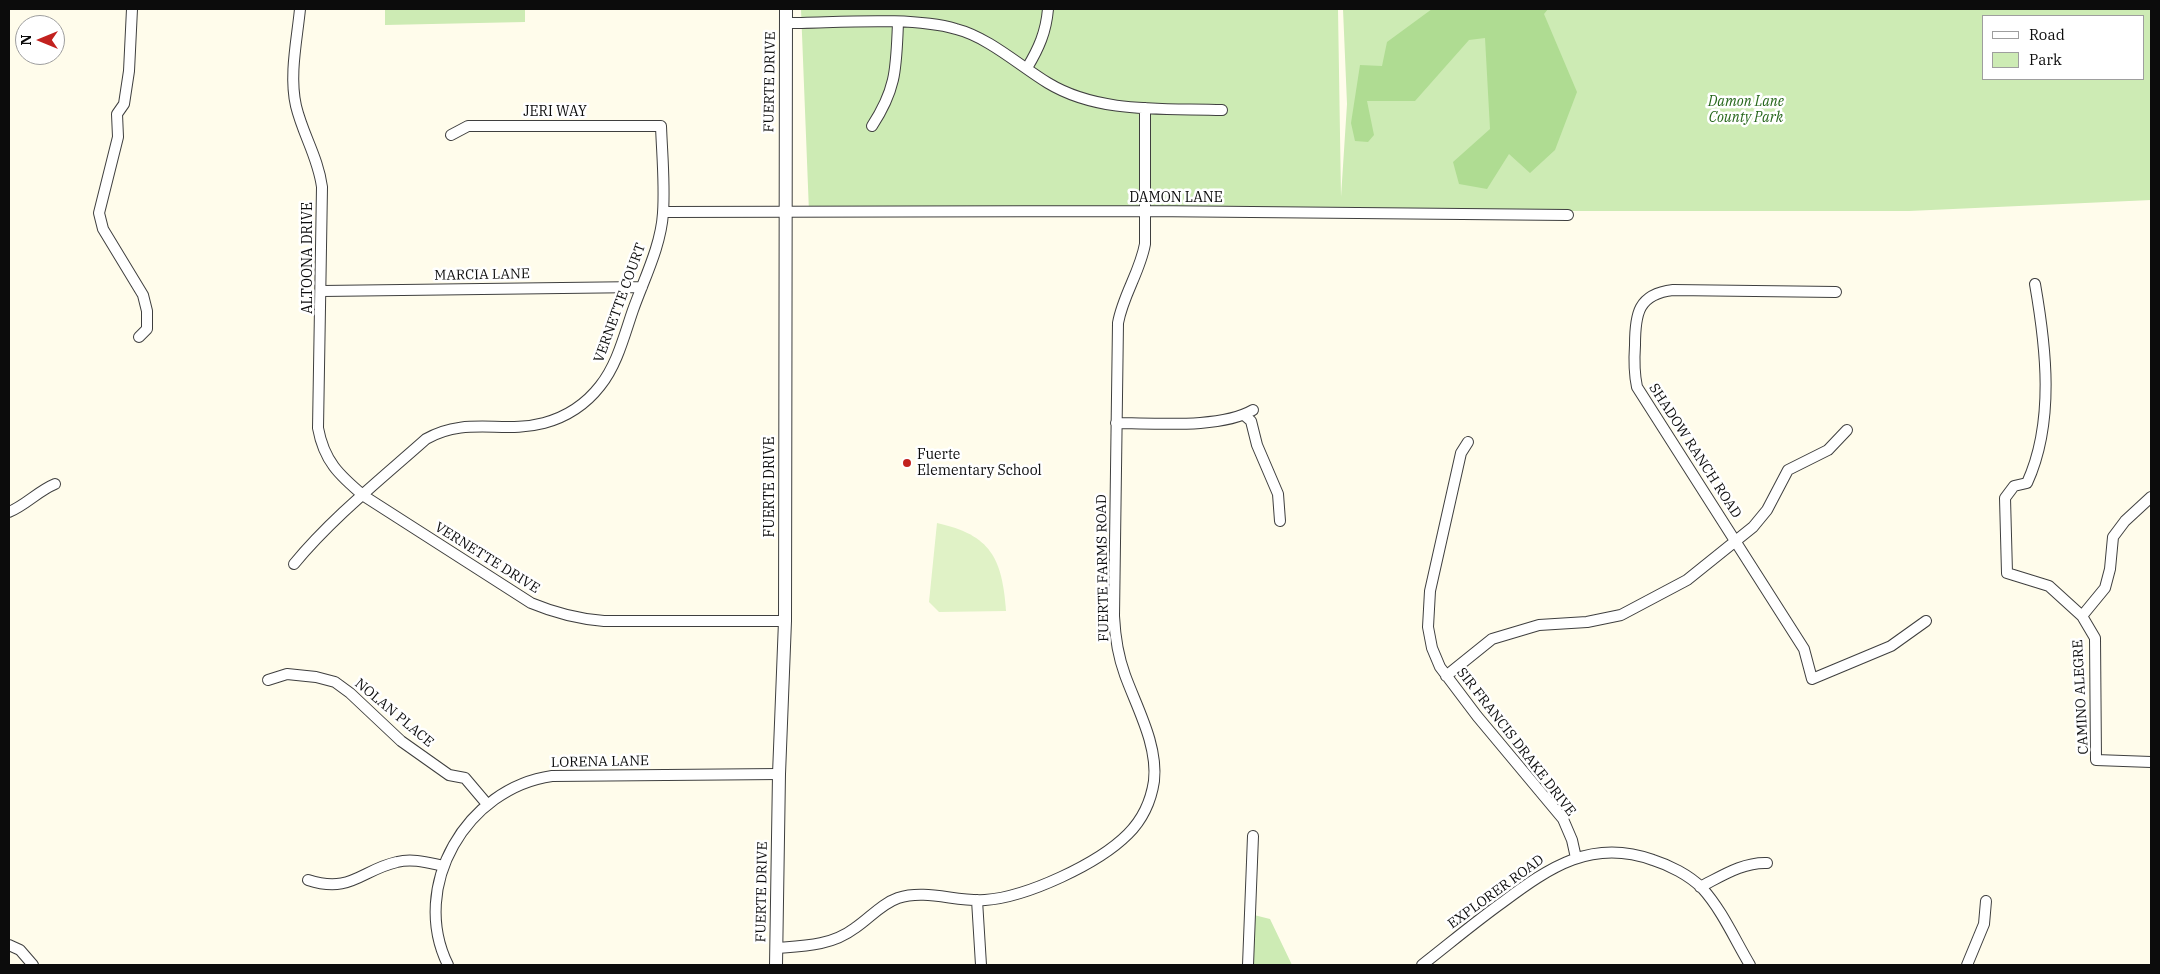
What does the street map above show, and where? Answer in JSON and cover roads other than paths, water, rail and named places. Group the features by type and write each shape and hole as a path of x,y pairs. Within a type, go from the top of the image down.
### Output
{"street":[{"path":"132,9 129,71 124,104 117,114 118,137 99,213 103,229 143,295 147,311 147,329 139,337"},
{"name":"ALTOONA DRIVE","path":"300,9 293,85 300,123 320,171 322,187 322,291 318,428 327,457 335,470 364,496"},
{"name":"FUERTE DRIVE","path":"776,965 779,774 785,621 784,211 786,9"},
{"path":"1027,68 1040,46 1046,28 1048,9"},
{"path":"786,23 898,23 958,29 1005,53 1048,84 1094,103 1145,108 1222,110"},
{"path":"872,126 886,105 896,75 898,23"},
{"name":"FUERTE FARMS ROAD","path":"776,948 820,944 839,938 857,927 882,906 906,896 923,895 977,900 1004,897 1032,889 1089,861 1120,841 1134,827 1145,810 1152,792 1154,774 1148,739 1124,674 1115,628 1118,323 1124,299 1143,254 1146,211 1145,108"},
{"name":"JERI WAY","path":"451,134 468,126 661,126"},
{"name":"VERNETTE COURT","path":"294,564 306,550 426,439 442,431 471,425 532,426 555,419 580,405 599,388 611,370 661,232 663,212 661,126"},
{"path":"663,212 784,211"},
{"name":"DAMON LANE","path":"784,211 1146,211 1568,215"},
{"name":"CAMINO ALEGRE","path":"2035,284 2043,328 2045,400 2036,463 2027,482 2014,486 2005,498 2007,573 2049,586 2082,616 2095,638 2096,760 2151,762"},
{"name":"MARCIA LANE","path":"322,291 642,287"},
{"name":"SHADOW RANCH ROAD","path":"1836,292 1673,290 1654,296 1638,311 1635,320 1634,372 1637,387 1737,541 1804,649 1812,679 1891,646 1926,621"},
{"path":"1116,423 1196,423 1244,416 1254,410"},
{"path":"1244,416 1251,421 1264,463 1278,494 1280,520"},
{"path":"1446,676 1492,639 1539,625 1587,622 1621,615 1687,580 1737,541 1767,510 1788,470 1828,450 1847,430"},
{"name":"SIR FRANCIS DRAKE DRIVE","path":"1468,442 1461,453 1429,599 1429,637 1435,658 1446,676 1563,819 1572,840 1576,858"},
{"path":"9,512 21,507 42,490 55,484"},
{"name":"VERNETTE DRIVE","path":"364,496 531,603 555,613 576,618 604,621 785,621"},
{"path":"2082,616 2105,588 2110,569 2114,536 2125,520 2151,497"},
{"name":"NOLAN PLACE","path":"268,680 287,674 316,677 335,682 350,693 402,741 450,775 465,778 487,804"},
{"name":"LORENA LANE","path":"448,965 439,938 436,910 439,882 444,866 461,832 487,804 522,784 552,776 779,774"},
{"path":"1248,965 1253,836"},
{"name":"EXPLORER ROAD","path":"1422,965 1536,878 1555,866 1576,858 1608,852 1634,854 1671,867 1700,886 1714,902 1750,965"},
{"path":"308,880 324,886 350,882 403,861 444,866"},
{"path":"1700,886 1743,866 1754,863 1767,863"},
{"path":"977,900 981,965"},
{"path":"1967,965 1984,924 1986,901"},
{"path":"9,945 20,950 33,965"}],"place":[{"name":"Fuerte Elementary School","path":"907,463"}],"park label":[{"name":"Damon Lane County Park","path":"1746,110"}]}
